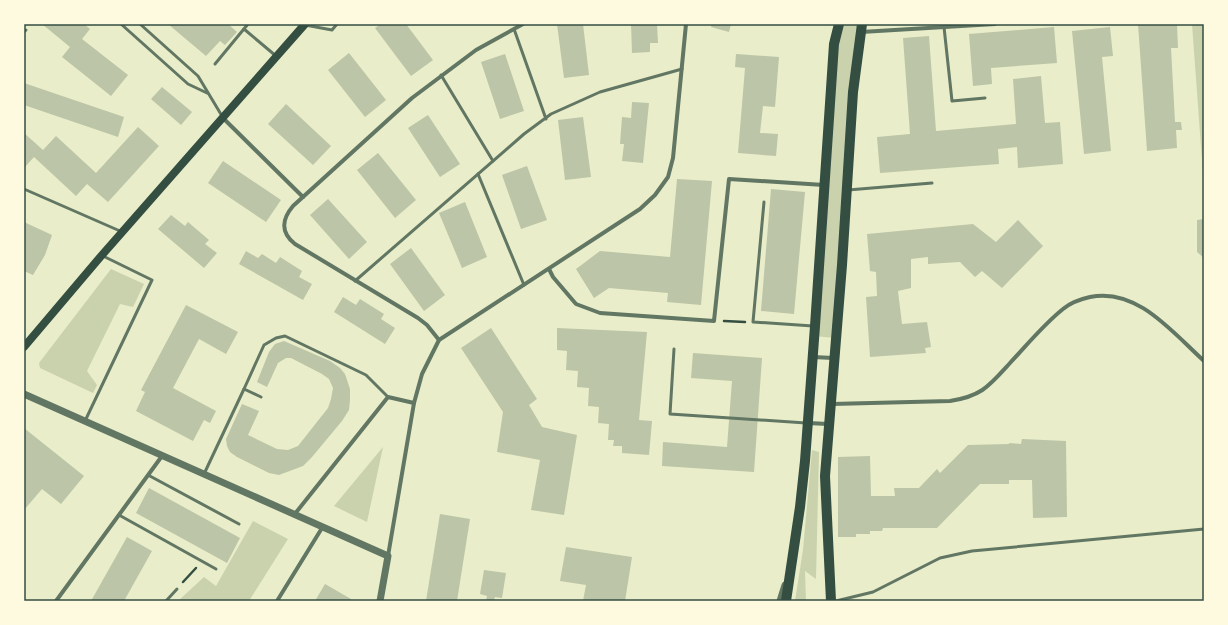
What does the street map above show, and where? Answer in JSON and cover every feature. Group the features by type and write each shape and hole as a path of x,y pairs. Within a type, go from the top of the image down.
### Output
{"main road":[{"path":"24,347 102,255 304,24"},
{"path":"786,601 800,507 815,326 834,44 838,24"},
{"path":"831,601 825,476 833,358 842,265 853,92 862,28"}],"street":[{"path":"439,340 427,325 418,318 355,281 289,239 285,233 285,219 288,212 303,197 412,98 476,50 523,24"},
{"path":"380,601 414,404 422,374 439,340 640,209 655,195 668,178 673,158 686,24"},
{"path":"862,28 944,27 995,24"},
{"path":"223,118 303,197"},
{"path":"549,269 553,278 576,304 600,313 714,321 729,179 825,185"},
{"path":"830,404 950,401 966,398 978,393 993,381 1064,309 1082,299 1101,295 1118,297 1138,305 1155,317 1204,361"},
{"path":"812,357 833,358"},
{"path":"24,394 322,528 388,556"},
{"path":"294,515 388,397 414,404"},
{"path":"807,423 828,424"},
{"path":"56,601 162,456"},
{"path":"277,601 322,528"},
{"path":"780,601 790,570"}],"lane":[{"path":"121,24 188,84 207,93"},
{"path":"140,24 198,76 223,118"},
{"path":"215,64 248,24"},
{"path":"304,24 332,30 337,24"},
{"path":"944,27 952,101 985,98"},
{"path":"244,29 276,56"},
{"path":"514,29 546,118"},
{"path":"355,281 524,134 552,114 600,92 682,69"},
{"path":"442,75 494,161"},
{"path":"478,174 524,285"},
{"path":"847,190 932,183"},
{"path":"24,189 122,232"},
{"path":"764,202 753,322 815,326"},
{"path":"84,422 152,280 102,255"},
{"path":"203,475 264,346 276,338 285,336 366,375 388,397"},
{"path":"674,349 670,414 807,423"},
{"path":"244,389 261,397"},
{"path":"148,475 239,524"},
{"path":"119,515 216,570"},
{"path":"836,601 872,592 940,558 972,551 1204,528"},
{"path":"166,601 177,589"}],"path":[{"path":"714,321 753,322"},
{"path":"177,589 201,561"}],"green space":[{"path":"839,24 862,24 835,338 814,336"},
{"path":"1192,24 1204,24 1204,174 1203,174"},
{"path":"111,269 144,284 133,307 120,304 87,371 97,385 93,393 40,368 39,363"},
{"path":"383,447 367,522 334,506"},
{"path":"812,450 819,452 816,579 805,571 806,601 795,601 803,550"},
{"path":"253,521 288,539 249,601 178,601 204,577 216,586"}],"building":[{"path":"42,24 84,24 90,29 82,39 128,75 111,96 62,57 70,47"},
{"path":"168,24 228,24 237,32 225,45 220,41 206,56"},
{"path":"381,24 406,24 433,60 411,76 375,28"},
{"path":"557,24 583,24 589,75 564,78"},
{"path":"631,24 657,24 658,43 650,43 650,52 632,53"},
{"path":"712,24 731,24 729,32 711,27"},
{"path":"1138,24 1177,24 1178,48 1171,48 1175,122 1181,122 1182,130 1176,130 1177,148 1147,151"},
{"path":"1054,27 1057,63 991,68 992,84 973,86 969,34"},
{"path":"1110,27 1113,56 1102,57 1111,151 1084,154 1072,31"},
{"path":"929,36 936,131 1016,124 1013,79 1041,76 1045,123 1060,122 1063,164 1018,168 1017,147 998,149 999,164 880,173 877,137 910,134 903,38"},
{"path":"349,53 386,100 365,117 328,70"},
{"path":"505,54 524,111 500,119 481,62"},
{"path":"736,54 779,57 775,107 763,106 760,133 778,134 776,156 738,153 745,68 735,67"},
{"path":"24,83 124,117 118,137 24,105"},
{"path":"162,87 192,112 181,125 151,99"},
{"path":"632,102 649,103 643,163 622,161 624,144 620,144 622,117 631,118"},
{"path":"286,104 331,146 313,165 268,124"},
{"path":"428,115 460,164 440,177 408,128"},
{"path":"583,117 591,177 565,180 558,120"},
{"path":"138,127 159,146 108,202 87,184 76,196 34,157 24,168 24,133 43,150 56,136 96,173"},
{"path":"378,153 416,200 395,218 357,170"},
{"path":"223,161 281,200 266,222 208,183"},
{"path":"527,166 547,220 521,229 502,175"},
{"path":"677,179 712,181 701,305 667,302 668,293 609,288 594,298 576,269 600,251 670,257"},
{"path":"771,189 805,192 794,314 761,311"},
{"path":"328,199 367,242 349,259 310,215"},
{"path":"465,202 487,257 462,268 439,213"},
{"path":"171,215 185,226 188,222 209,240 205,244 217,253 204,268 158,229"},
{"path":"1204,219 1204,258 1197,252 1197,220"},
{"path":"1018,220 1043,246 1002,288 982,271 975,277 960,262 928,264 928,257 911,259 911,288 898,291 902,324 927,322 931,347 925,348 926,353 870,357 866,297 877,296 876,272 870,271 867,234 973,224 996,242"},
{"path":"24,222 52,235 45,255 33,275 24,271"},
{"path":"411,248 445,295 424,311 390,264"},
{"path":"246,251 258,258 262,254 276,263 280,257 302,271 299,277 312,284 303,300 239,264"},
{"path":"343,297 356,305 360,299 384,314 381,319 395,328 385,344 334,312"},
{"path":"186,305 238,332 226,354 199,339 173,388 216,411 210,423 204,420 193,441 136,411 145,392 141,390"},
{"path":"491,328 537,399 529,405 542,427 577,435 564,515 531,510 540,460 497,452 503,412 461,348"},
{"path":"557,328 647,332 639,420 652,421 649,455 622,453 622,446 613,446 614,440 608,440 609,424 598,423 599,407 588,406 589,388 577,387 578,371 566,370 567,351 557,350"},
{"path":"284,341 330,361 340,368 345,374 350,389 350,400 349,410 342,421 312,457 303,466 279,475 269,473 237,457 230,452 226,439 242,404 259,411 248,435 277,449 288,450 298,446 328,408 333,388 329,379 291,358 286,358 278,363 267,387 257,382 269,352 275,344"},
{"path":"693,353 762,358 754,472 662,466 663,442 727,447 732,381 691,378"},
{"path":"24,428 84,476 61,504 42,489 24,510"},
{"path":"1022,439 1066,441 1067,517 1033,518 1032,480 1009,480 1009,484 980,484 937,528 883,528 882,531 870,531 870,534 856,534 856,537 838,537 838,457 870,456 871,496 895,496 894,488 919,488 937,469 940,473 968,445 1009,443 1021,444"},
{"path":"149,488 240,538 227,563 136,513"},
{"path":"440,514 470,519 457,601 426,601"},
{"path":"127,537 152,551 124,601 91,601"},
{"path":"566,547 632,557 625,601 583,601 586,585 560,581"},
{"path":"484,570 506,573 502,598 495,597 494,601 486,601 487,596 480,594"},
{"path":"325,584 351,599 350,601 315,601"}]}
